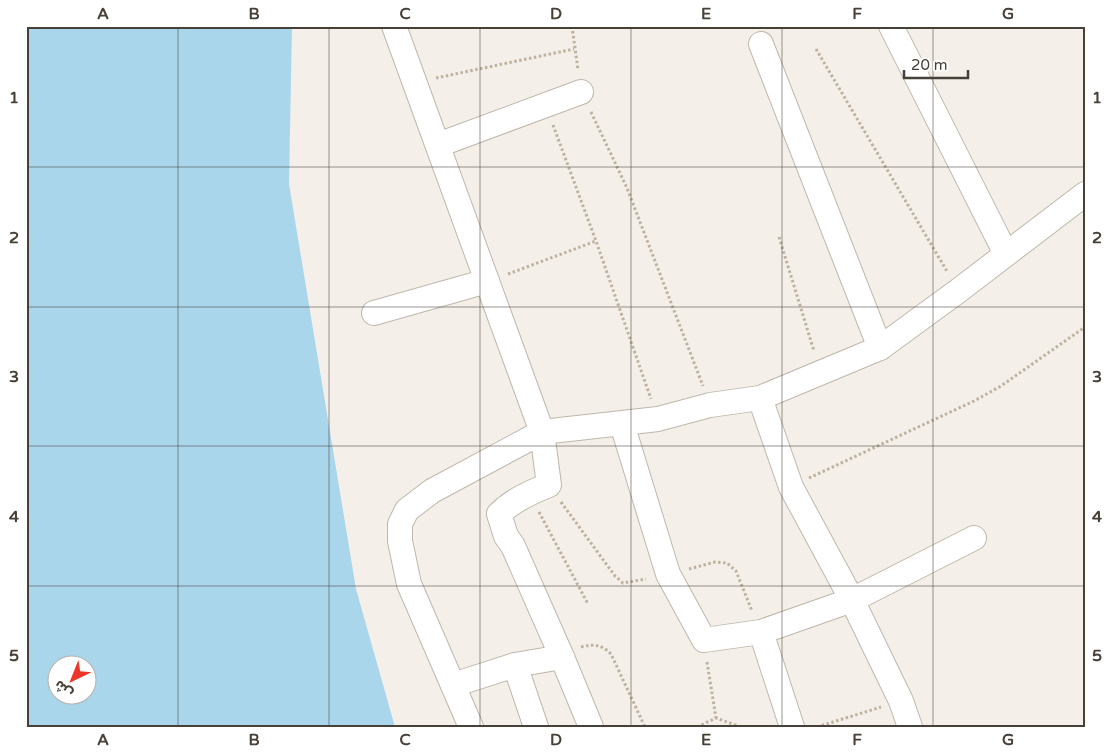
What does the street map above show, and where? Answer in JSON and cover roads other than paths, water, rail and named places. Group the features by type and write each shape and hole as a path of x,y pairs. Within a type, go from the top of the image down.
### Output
{"street":[{"path":"394,26 542,432 539,489 506,506 499,514 506,536 513,546 562,656 591,727"},
{"path":"891,26 1006,254"},
{"path":"761,44 880,348"},
{"path":"438,145 581,92"},
{"path":"472,727 408,584 400,540 400,524 407,510 432,491 542,432 658,419 710,405 760,398 880,348 1085,194"},
{"path":"374,313 487,281"},
{"path":"760,398 790,486 852,600 901,701 910,727"},
{"path":"622,424 668,574 704,640 761,632 852,600 974,538"},
{"path":"761,632 792,727"},
{"path":"453,685 515,665 562,656"},
{"path":"515,665 536,727"}],"water":[{"path":"26,26 292,26 289,184 356,589 395,727 26,727"}]}
